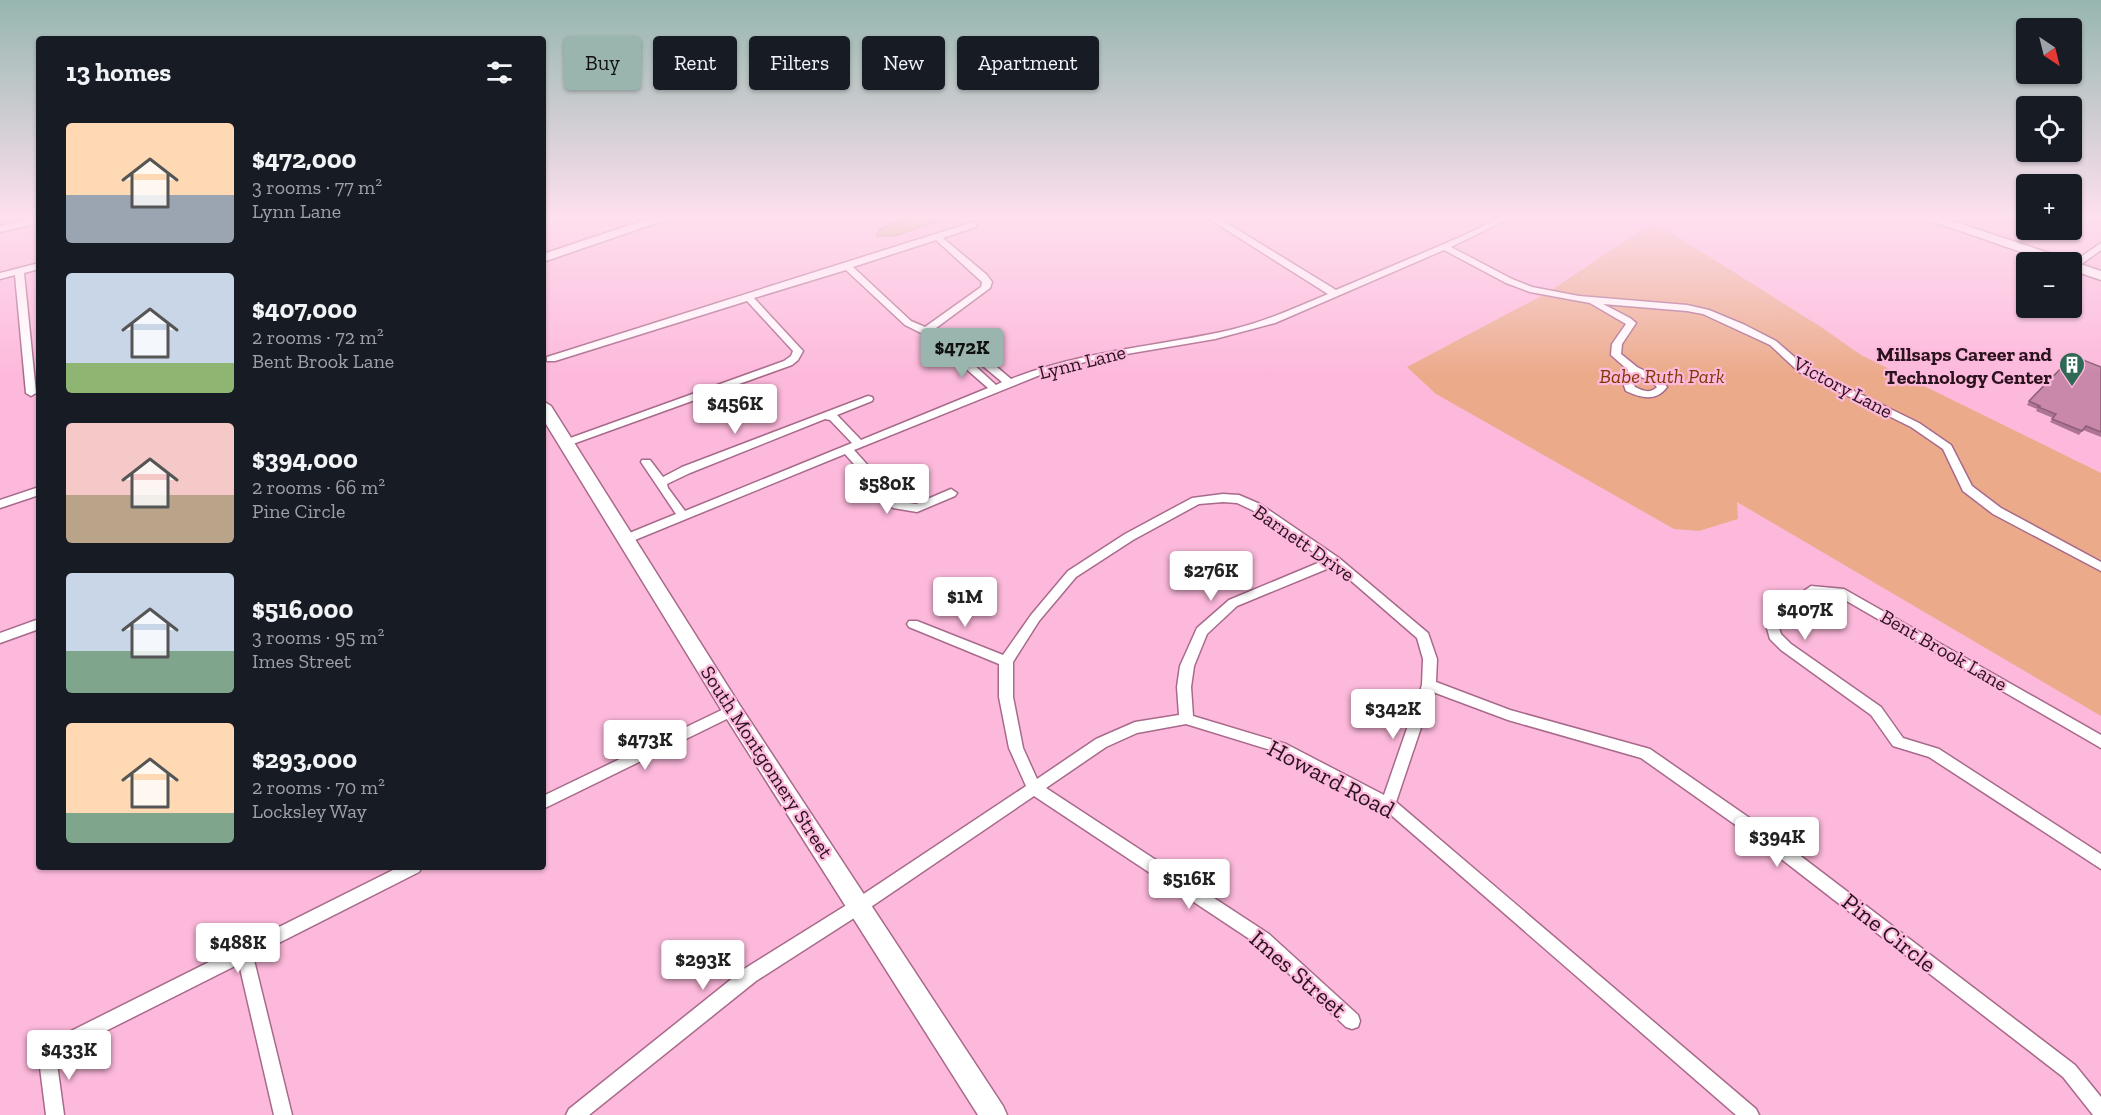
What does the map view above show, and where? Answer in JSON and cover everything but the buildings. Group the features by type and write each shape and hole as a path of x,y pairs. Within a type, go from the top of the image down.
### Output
{"street":[{"path":"0,276 27,269"},
{"path":"551,359 747,296 841,269"},
{"path":"850,269 908,323 981,359 1009,383"},
{"path":"926,331 985,288 987,282 976,269"},
{"path":"1294,269 1335,294"},
{"name":"Lynn Lane","path":"626,539 994,388 1080,359 1206,339 1241,331 1272,321 1393,269"},
{"name":"Victory Lane","path":"1486,269 1530,289 1592,300 1687,308 1706,312 1773,343 1803,370 1915,425 1947,447 1967,488 1997,512 2101,567"},
{"path":"2082,269 2101,276"},
{"path":"20,271 31,393"},
{"path":"566,443 788,363 795,358 798,351 794,345 747,296"},
{"path":"1592,300 1601,308 1631,323 1617,344 1616,355 1633,369"},
{"path":"955,347 968,365 994,388"},
{"path":"661,483 686,470 868,399"},
{"name":"South Montgomery Street","path":"546,411 732,710 994,1115"},
{"path":"824,416 833,417 859,444"},
{"path":"847,449 897,505 917,508 951,493"},
{"path":"646,462 683,516"},
{"path":"0,504 36,492"},
{"name":"Barnett Drive","path":"1006,661 1035,618 1072,574 1129,537 1196,501 1239,499 1256,507 1335,561 1423,636 1430,659 1429,685 1388,804"},
{"path":"1186,718 1184,687 1187,666 1202,631 1233,603 1335,561"},
{"name":"Bent Brook Lane","path":"2101,742 1840,592 1811,590 1778,615 1772,625 1775,636 1786,647 1875,711 1898,742 1934,753 2101,862"},
{"path":"913,624 1006,661 1005,697 1016,748 1034,788"},
{"path":"0,638 36,625"},
{"name":"Pine Circle","path":"1429,685 1508,715 1645,753 1759,833 2069,1071 2101,1110"},
{"path":"546,802 732,710"},
{"name":"Howard Road","path":"575,1115 750,975 859,906 1101,743 1135,728 1186,718 1281,748 1388,804 1750,1115"},
{"name":"Imes Street","path":"1034,788 1263,939 1352,1021"},
{"path":"55,1115 47,1052 408,870"},
{"path":"244,951 283,1115"}],"green space":[{"name":"Babe Ruth Park","path":"1583,269 1729,269 1861,355 2101,473 2101,716 1737,502 1738,519 1699,531 1674,529 1436,394 1407,367 1547,293"}],"place":[{"name":"Millsaps Career and Technology Center","path":"2072,388"}]}
